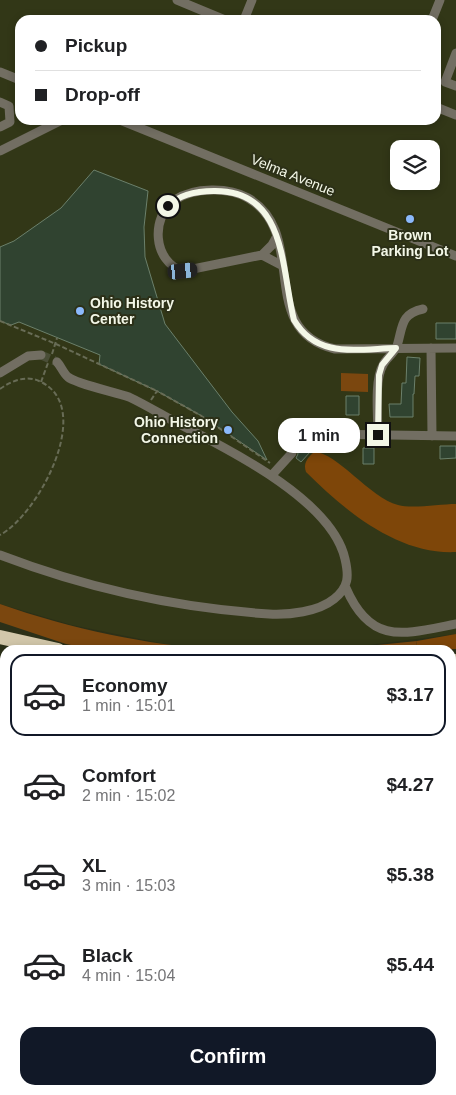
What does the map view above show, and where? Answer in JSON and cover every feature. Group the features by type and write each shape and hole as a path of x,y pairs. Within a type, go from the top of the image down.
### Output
{"highway":[{"path":"0,637 36,645"}],"street":[{"path":"177,0 213,15"},
{"path":"246,15 252,0"},
{"path":"434,15 440,0"},
{"path":"456,53 445,82 456,86"},
{"path":"0,72 15,78"},
{"path":"0,102 9,106 10,122 0,127"},
{"path":"441,109 456,115"},
{"path":"0,152 52,125"},
{"name":"Velma Avenue","path":"132,125 456,256"},
{"path":"283,266 268,256 262,255 197,270 183,271 173,268 164,259 159,248 159,230 163,215 174,200 201,191 234,193 251,200 265,211 274,226 277,236 294,320 300,331 310,340 335,349 456,348"},
{"path":"262,255 272,245 277,236"},
{"path":"378,435 379,375 382,365 396,348 402,324 412,311 423,308"},
{"path":"431,348 432,436"},
{"path":"0,374 28,356 41,355"},
{"path":"56,362 68,378 128,397 275,472 319,516 338,541 348,574 346,588 361,615 382,630 394,633 456,624"},
{"path":"302,442 307,436 322,434 456,436"},
{"path":"275,472 292,453"},
{"path":"0,555 34,567 153,600 217,611 275,614 296,613 333,600 346,588"}],"path":[{"path":"0,321 56,344 157,391 200,415 275,472"},
{"path":"0,389 22,379 33,378 41,382 55,394 61,408 62,421 62,438 57,457 40,494 14,525 0,535"},
{"path":"147,406 157,391"}],"shaded area":[{"name":"Ohio History Connection","path":"0,0 456,0 456,634 369,645 169,645 72,625 0,604"},
{"path":"341,373 368,374 368,392 341,391"},
{"path":"314,452 333,459 387,501 404,506 456,504 456,552 435,551 414,546 393,538 355,515 306,472 306,461"},
{"path":"0,604 82,628 138,640 173,645 71,645 0,622"},
{"path":"456,634 456,645 416,645 417,641"},
{"path":"417,641 416,645 378,645"}],"building":[{"name":"Ohio History Center","path":"94,170 148,191 144,227 145,257 165,324 232,412 258,441 267,460 200,415 157,391 99,364 100,355 19,322 11,325 0,321 0,247 14,241 61,208"},
{"path":"436,323 456,323 456,339 436,339"},
{"path":"407,357 420,358 419,376 415,376 413,417 390,417 389,404 401,404 402,383 406,383"},
{"path":"346,396 359,396 359,415 346,415"},
{"path":"293,434 297,438 296,443 298,447 306,447 311,451 301,462 296,458 298,454 297,449 293,447 287,449 283,444"},
{"path":"440,446 456,446 456,458 440,459"},
{"path":"363,448 374,448 374,464 363,464"}],"tunnel":[{"path":"41,355 57,362"}],"place":[{"name":"Brown Parking Lot","path":"410,219"},
{"name":"Ohio History Center","path":"80,311"},
{"name":"Ohio History Connection","path":"228,430"}],"route":[{"path":"168,206 174,200 201,191 234,193 256,203 265,211 274,226 282,258 289,301 294,320 300,331 310,340 335,349 396,348 382,365 379,375 378,435"}]}
